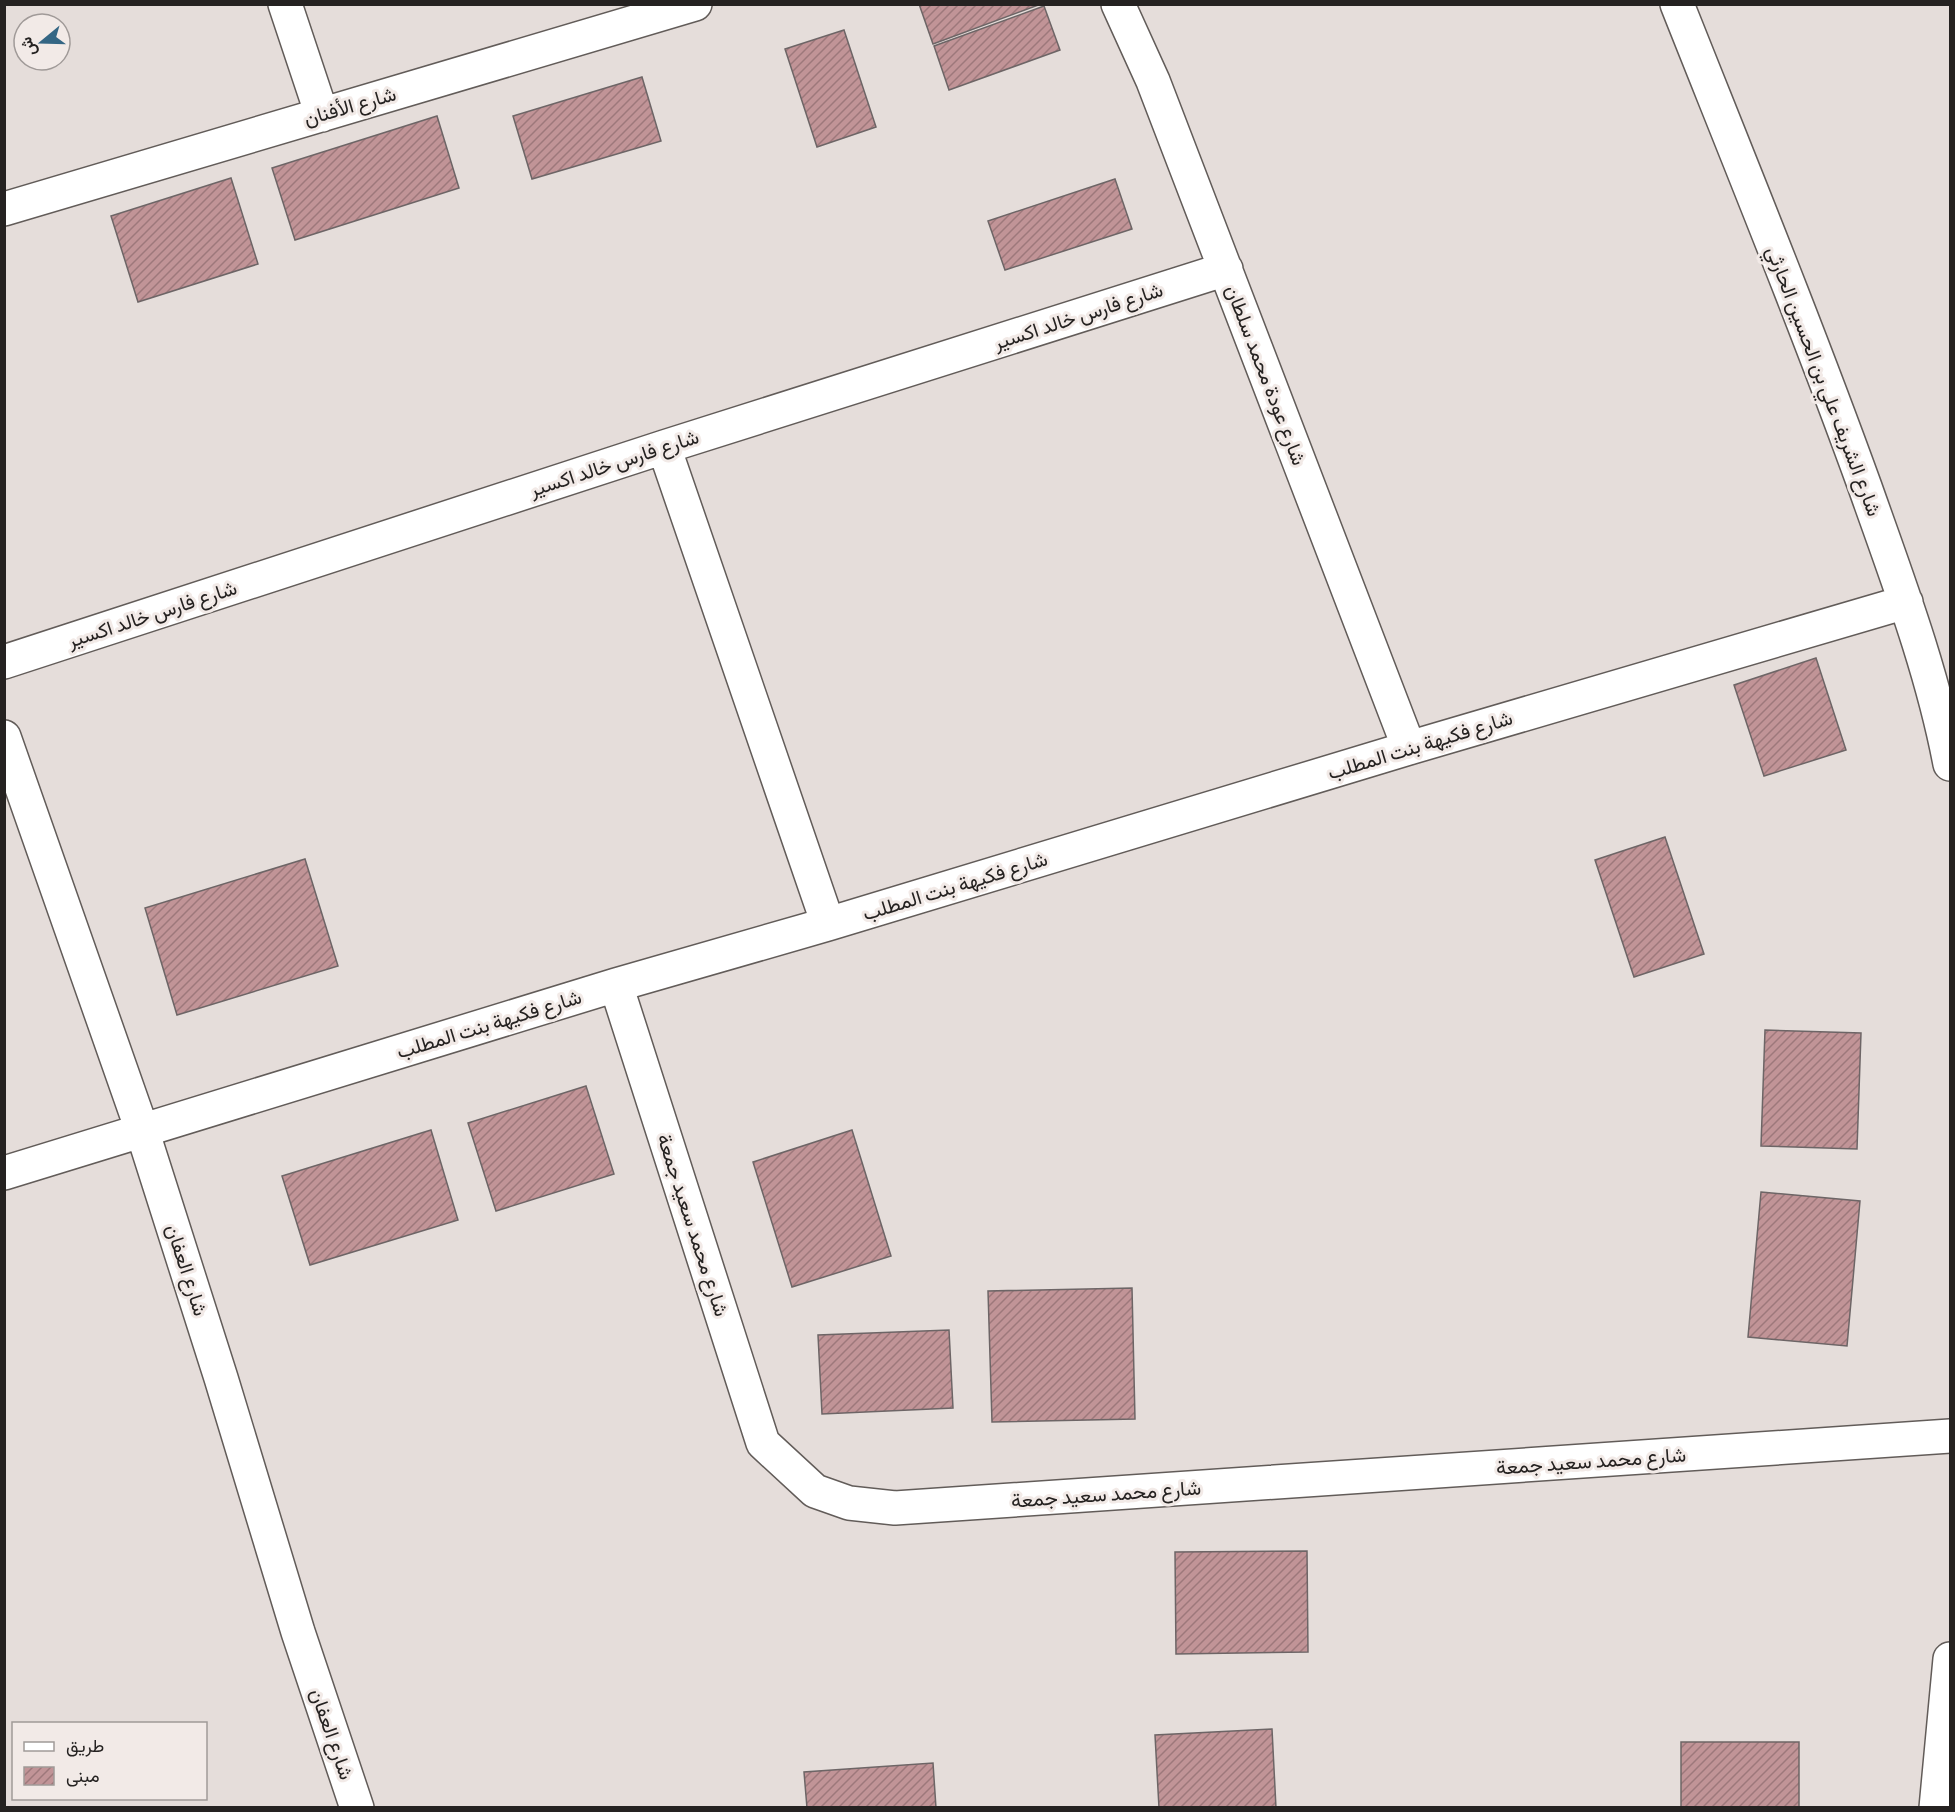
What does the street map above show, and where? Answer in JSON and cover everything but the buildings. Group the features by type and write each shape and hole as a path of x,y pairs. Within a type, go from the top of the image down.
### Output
{"street":[{"path":"285,4 322,115"},
{"name":"شارع الأفنان","path":"4,209 322,115 621,15 695,4"},
{"name":"شارع عودة محمد سلطان","path":"1118,4 1153,81 1409,748"},
{"name":"شارع الشريف علي بن الحسين الحارثي","path":"1677,4 1823,372 1906,602 1941,716 1950,764"},
{"name":"شارع فارس خالد اكسير","path":"4,662 664,447 1226,269"},
{"path":"664,447 828,924"},
{"name":"شارع فكيهة بنت المطلب","path":"4,1173 616,985 828,924 1409,748 1906,602"},
{"name":"شارع العفان","path":"4,737 142,1130 298,1632 357,1808"},
{"name":"شارع محمد سعيد جمعة","path":"616,985 763,1443 815,1491 849,1503 895,1509 1950,1436"},
{"path":"1936,1808 1950,1659"}]}
